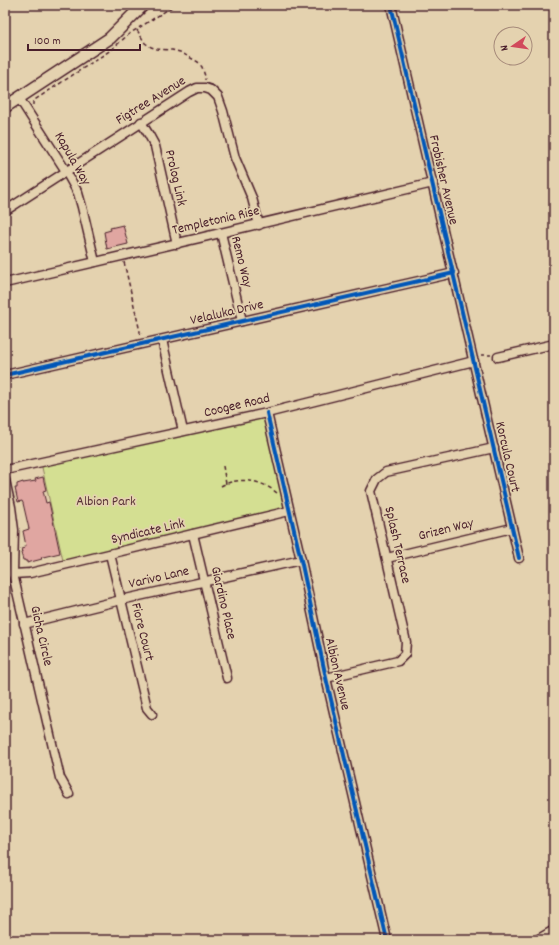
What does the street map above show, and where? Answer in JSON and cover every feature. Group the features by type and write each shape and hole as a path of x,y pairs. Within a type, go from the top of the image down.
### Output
{"main road":[{"path":"131,16 135,5"},
{"path":"5,107 110,38 143,5"}],"street":[{"name":"Frobisher Avenue","path":"391,5 473,359"},
{"name":"Figtree Avenue","path":"5,211 141,122 193,90 201,87 215,93 221,102 235,158 252,198 259,225"},
{"name":"Kapula Way","path":"19,98 66,171 75,188 80,200 95,262"},
{"name":"Prolog Link","path":"141,122 154,146 177,244"},
{"name":"Templetonia Rise","path":"5,283 259,225 433,183"},
{"name":"Remo Way","path":"221,233 242,321"},
{"name":"Velaluka Drive","path":"5,375 454,273"},
{"path":"162,340 183,431"},
{"path":"498,357 554,344"},
{"name":"Coogee Road","path":"5,470 267,413 473,359"},
{"name":"Korcula Court","path":"473,359 519,558"},
{"name":"Albion Avenue","path":"267,413 326,678 387,940"},
{"name":"Splash Terrace","path":"326,678 398,661 405,654 406,642 371,491 377,478 386,472 494,448"},
{"name":"Gicha Circle","path":"5,480 14,530 13,574 60,778 69,794"},
{"name":"Syndicate Link","path":"13,574 30,573 289,511"},
{"name":"Grizen Way","path":"387,558 512,528"},
{"name":"Giardino Place","path":"193,534 227,678"},
{"name":"Fiore Court","path":"110,554 147,708 152,714"},
{"name":"Varivo Lane","path":"24,624 121,600 300,560"},
{"path":"537,940 554,930"}],"path":[{"path":"137,30 146,43 151,47 180,52 198,62 204,72 205,88"},
{"path":"122,256 143,344"},
{"path":"473,359 487,354 498,357"},
{"path":"223,466 226,484"},
{"path":"222,486 246,480 255,481 262,483 277,493"}],"green space":[{"name":"Albion Park","path":"267,413 289,511 64,565 41,463"}],"building":[{"path":"123,225 128,244 107,249 104,232 111,230 110,228"},
{"path":"43,477 46,490 43,491 46,503 49,502 60,553 27,563 27,561 23,560 21,549 25,548 24,546 26,546 23,531 29,529 23,503 22,501 18,502 15,488 17,488 17,484 36,481 35,479"}],"cycle path":[{"path":"391,5 519,558"},
{"path":"5,375 454,273"},
{"path":"267,413 301,560 326,678 387,940"}]}
